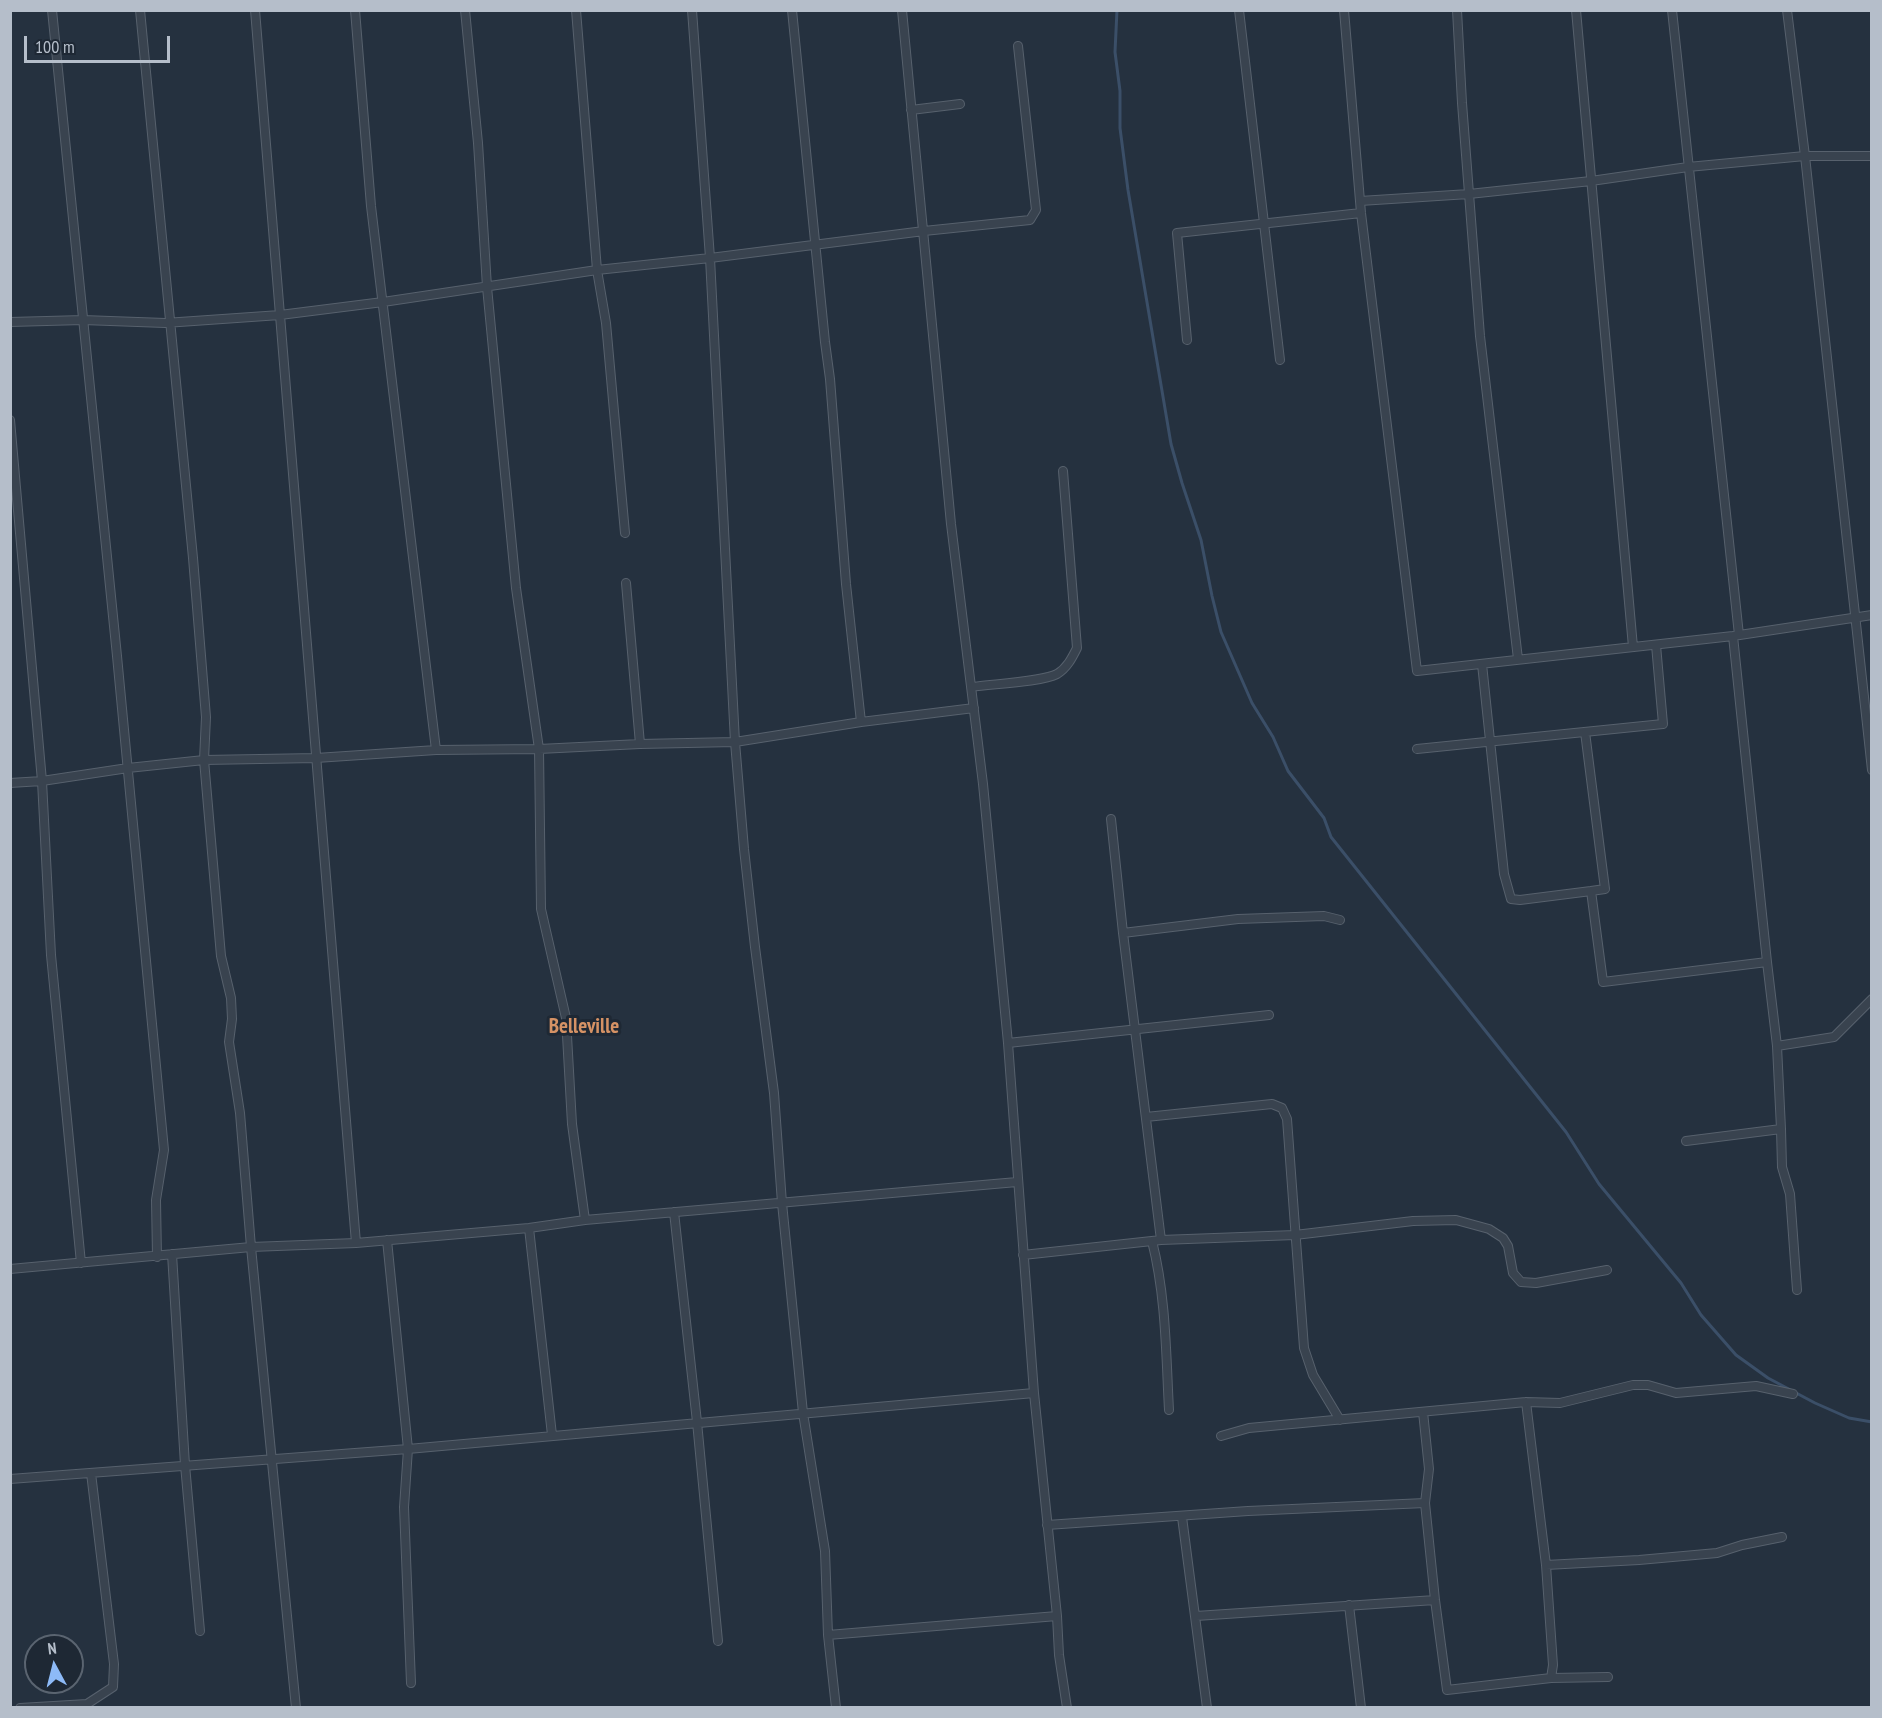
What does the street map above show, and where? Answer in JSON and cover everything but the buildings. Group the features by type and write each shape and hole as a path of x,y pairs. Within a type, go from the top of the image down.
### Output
{"street":[{"path":"52,10 164,1150 156,1200 157,1257"},
{"path":"140,10 193,558 206,717 204,760 221,956 231,998 232,1019 229,1042 240,1113 250,1247 296,1707"},
{"path":"255,10 356,1243"},
{"path":"355,10 371,206 436,750"},
{"path":"465,10 478,143 487,287 516,588 539,749 541,909 566,1018 572,1124 585,1220"},
{"path":"576,10 597,270 606,323 625,533"},
{"path":"692,10 710,258 735,742 754,947 774,1093 782,1203 803,1413 825,1551 828,1635 836,1707"},
{"path":"792,10 830,379 845,573 861,722"},
{"path":"902,10 951,524 972,687 1008,1043 1034,1393 1059,1655 1067,1707"},
{"path":"1239,10 1280,360"},
{"path":"1344,10 1361,213 1417,671 1736,636 1872,615"},
{"path":"1457,10 1480,336 1518,659"},
{"path":"1576,10 1633,647"},
{"path":"1672,10 1777,1046 1782,1167 1790,1194 1797,1290"},
{"path":"1787,10 1872,770"},
{"path":"10,322 83,320 169,322 280,315 597,270 1030,220 1036,210 1018,46"},
{"path":"911,110 960,104"},
{"path":"1360,201 1469,194 1591,181 1688,167 1805,156 1872,156"},
{"path":"1187,340 1177,233 1361,213"},
{"path":"10,420 42,781 51,956 81,1263"},
{"path":"972,687 1044,678 1056,674 1070,663 1077,648 1063,471"},
{"path":"626,583 640,744"},
{"path":"1417,749 1663,724 1656,645"},
{"path":"1482,664 1504,874 1511,899 1520,900 1605,889 1585,732"},
{"path":"10,783 204,760 316,758 436,750 735,742 861,722 974,708"},
{"path":"1111,819 1146,1117 1164,1323 1168,1410"},
{"path":"1591,891 1603,982 1767,962"},
{"path":"1123,933 1238,919 1324,916 1340,920"},
{"path":"1777,1046 1834,1037 1868,1007 1872,999"},
{"path":"1008,1043 1269,1015"},
{"path":"1146,1117 1272,1104 1282,1108 1287,1119 1304,1348 1313,1375 1340,1420"},
{"path":"1686,1141 1781,1130"},
{"path":"10,1269 250,1247 356,1243 529,1228 585,1220 1017,1182"},
{"path":"674,1212 718,1641"},
{"path":"1023,1255 1156,1241 1295,1235 1413,1221 1456,1221 1490,1228 1503,1238 1508,1246 1513,1273 1521,1282 1536,1283 1607,1270"},
{"path":"529,1228 552,1435"},
{"path":"387,1240 408,1449 404,1507 411,1683"},
{"path":"172,1254 185,1465 200,1631"},
{"path":"1221,1436 1249,1428 1526,1402 1560,1404 1633,1385 1648,1385 1676,1393 1756,1386 1793,1394"},
{"path":"10,1479 408,1449 1034,1393"},
{"path":"1526,1402 1546,1565 1553,1665 1551,1678"},
{"path":"1423,1412 1429,1468 1425,1503 1447,1690 1551,1678 1608,1677"},
{"path":"20,1707 87,1704 113,1687 114,1664 91,1473"},
{"path":"1047,1526 1248,1511 1425,1503"},
{"path":"1182,1517 1207,1707"},
{"path":"1546,1565 1639,1560 1717,1552 1782,1537"},
{"path":"1196,1616 1435,1600"},
{"path":"1349,1605 1361,1707"},
{"path":"828,1635 1057,1616"}],"waterway":[{"path":"1117,10 1115,52 1120,91 1120,128 1128,190 1171,444 1201,540 1221,632 1252,703 1273,737 1288,771 1324,818 1331,837 1566,1132 1599,1184 1681,1283 1701,1315 1736,1355 1768,1378 1815,1403 1849,1418 1872,1422"}],"district":[{"name":"Belleville","path":"584,1027"}]}
